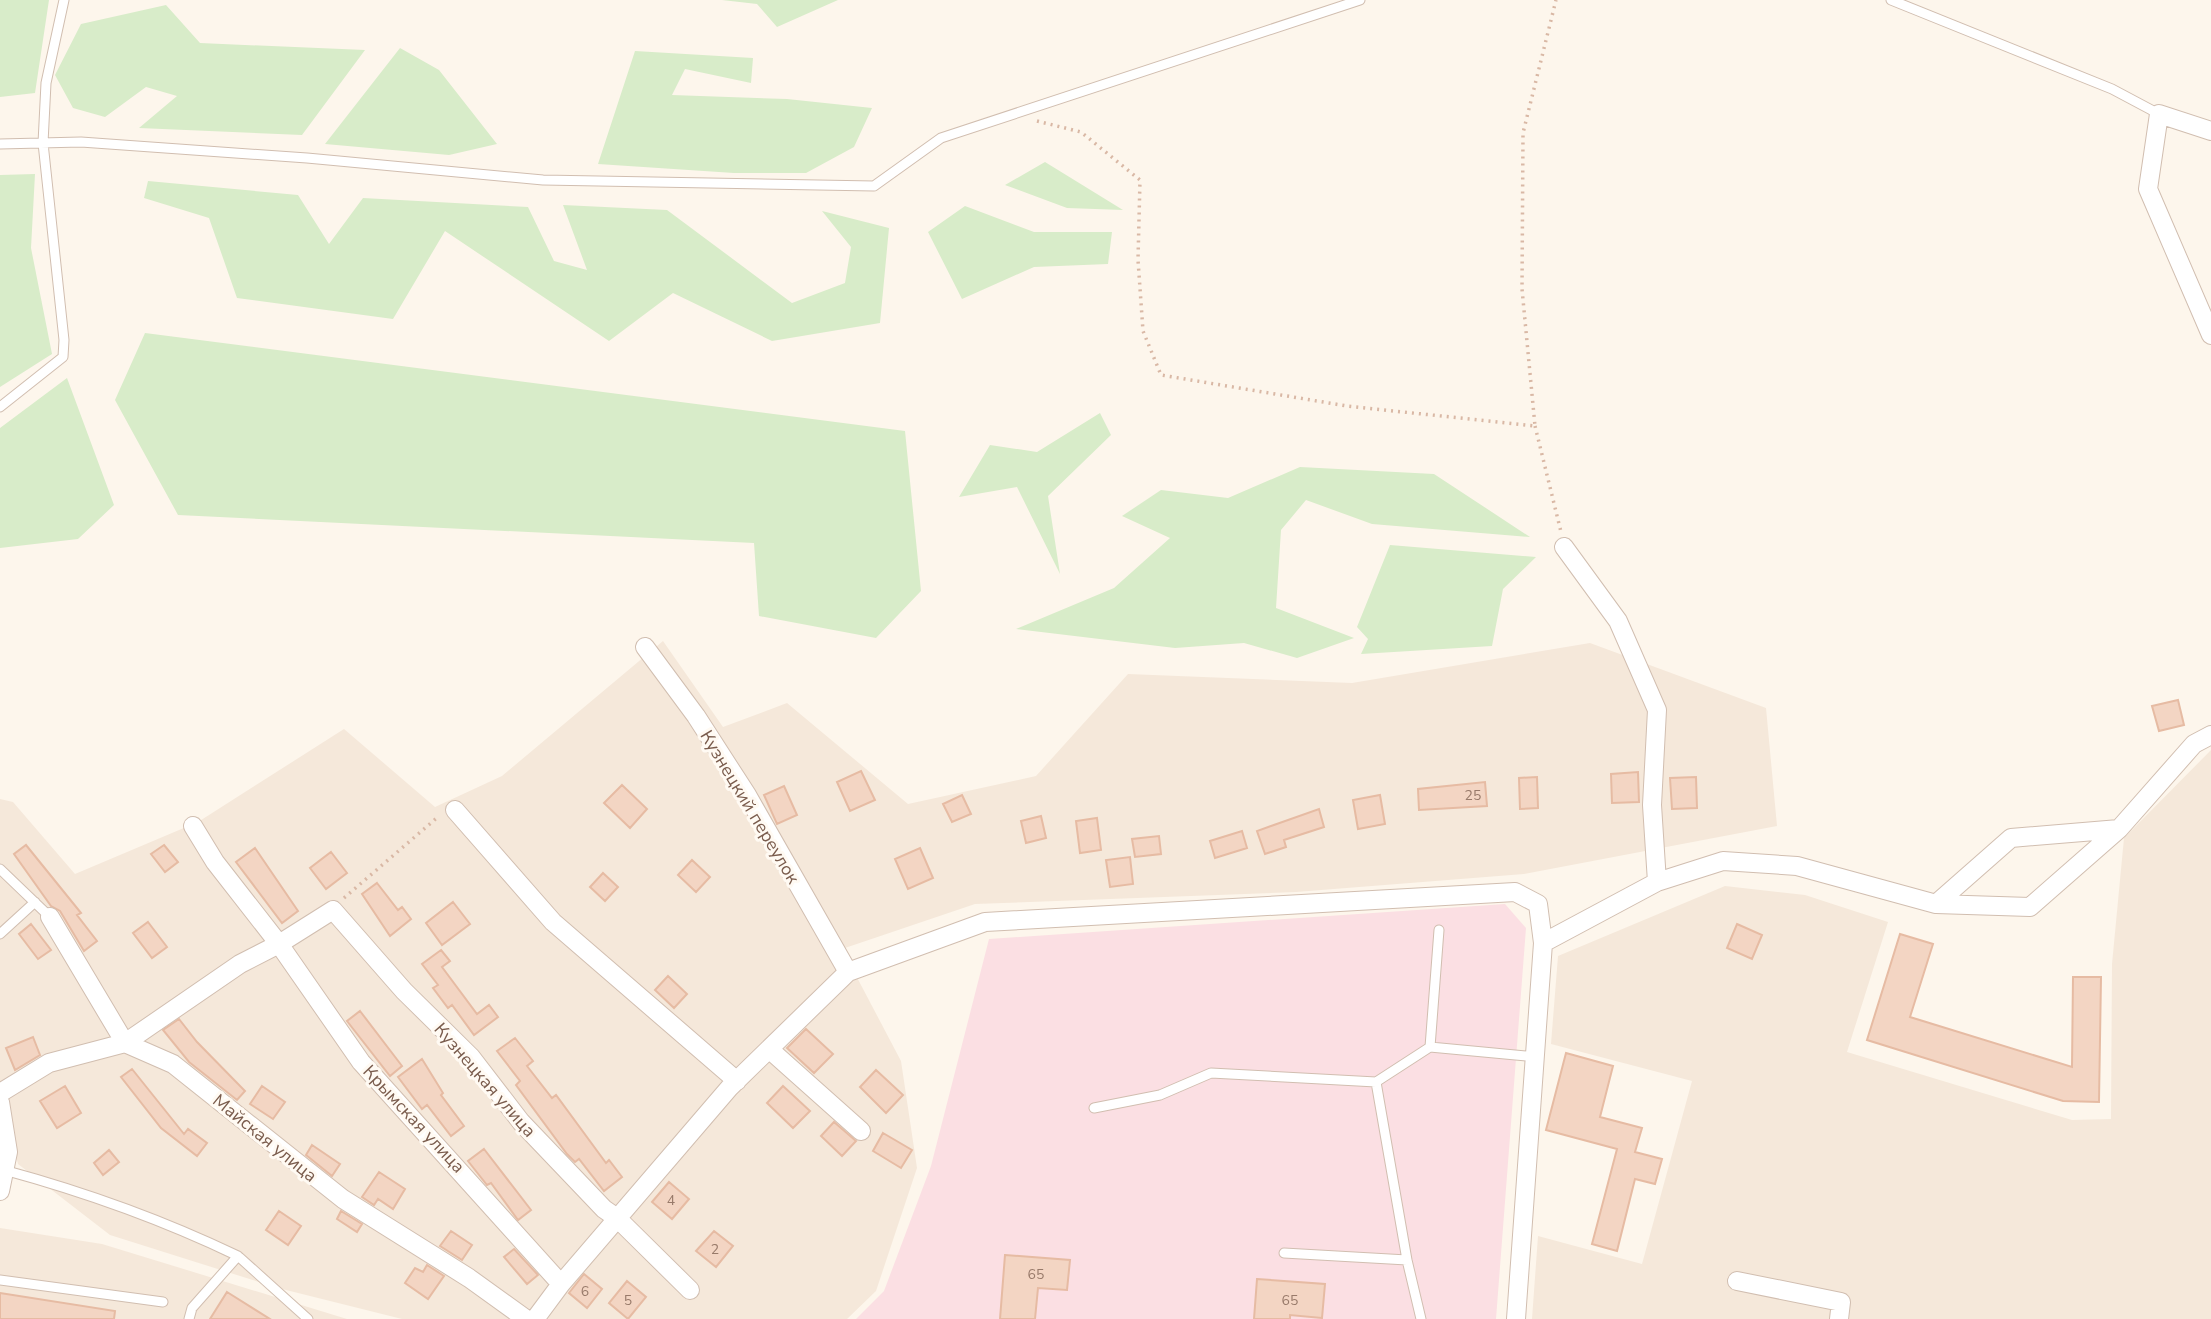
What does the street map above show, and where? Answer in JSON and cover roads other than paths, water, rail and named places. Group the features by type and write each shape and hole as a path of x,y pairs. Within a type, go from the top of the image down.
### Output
{"street":[{"path":"2211,131 2159,114 2148,188 2211,335"},
{"path":"1564,547 1618,621 1657,710 1652,805 1657,882"},
{"name":"Кузнецкий переулок","path":"645,647 696,716 747,795 848,972"},
{"path":"1543,943 1657,882 1723,862 1797,866 1936,904 2030,907 2119,829 2194,744 2211,735"},
{"path":"455,810 553,922 737,1081"},
{"name":"Крымская улица","path":"193,826 215,862 279,944 361,1062 561,1284"},
{"path":"1936,904 2011,838 2119,829"},
{"path":"535,1319 617,1218 737,1081 848,972 985,922 1515,892 1538,904 1543,943 1537,1057 1516,1319"},
{"name":"Кузнецкая улица","path":"279,944 333,910 404,991 471,1058 521,1122 604,1209 617,1218 690,1290"},
{"path":"50,916 115,1032 125,1043"},
{"path":"0,1093 49,1063 125,1043 240,964 279,944"},
{"name":"Майская улица","path":"125,1043 173,1064 343,1199 469,1278 526,1319"},
{"path":"769,1049 861,1132"},
{"path":"0,1102 4,1158 0,1191"},
{"path":"1737,1281 1841,1302 1839,1319"}],"lane":[{"path":"0,407 63,356 64,340 43,143 46,83 64,0"},
{"path":"0,144 81,142 293,157 543,180 874,186 941,138 1360,0"},
{"path":"1891,0 2112,89 2159,114"},
{"path":"0,869 50,916"},
{"path":"0,934 35,902"},
{"path":"1430,1047 1439,930"},
{"path":"1094,1108 1160,1095 1211,1073 1376,1082 1430,1047 1537,1057"},
{"path":"1376,1082 1407,1260 1421,1319"},
{"path":"4,1158 194,1235 238,1256 309,1319"},
{"path":"1284,1252 1407,1260"},
{"path":"189,1319 192,1308 238,1256"},
{"path":"0,1280 163,1302"}]}
